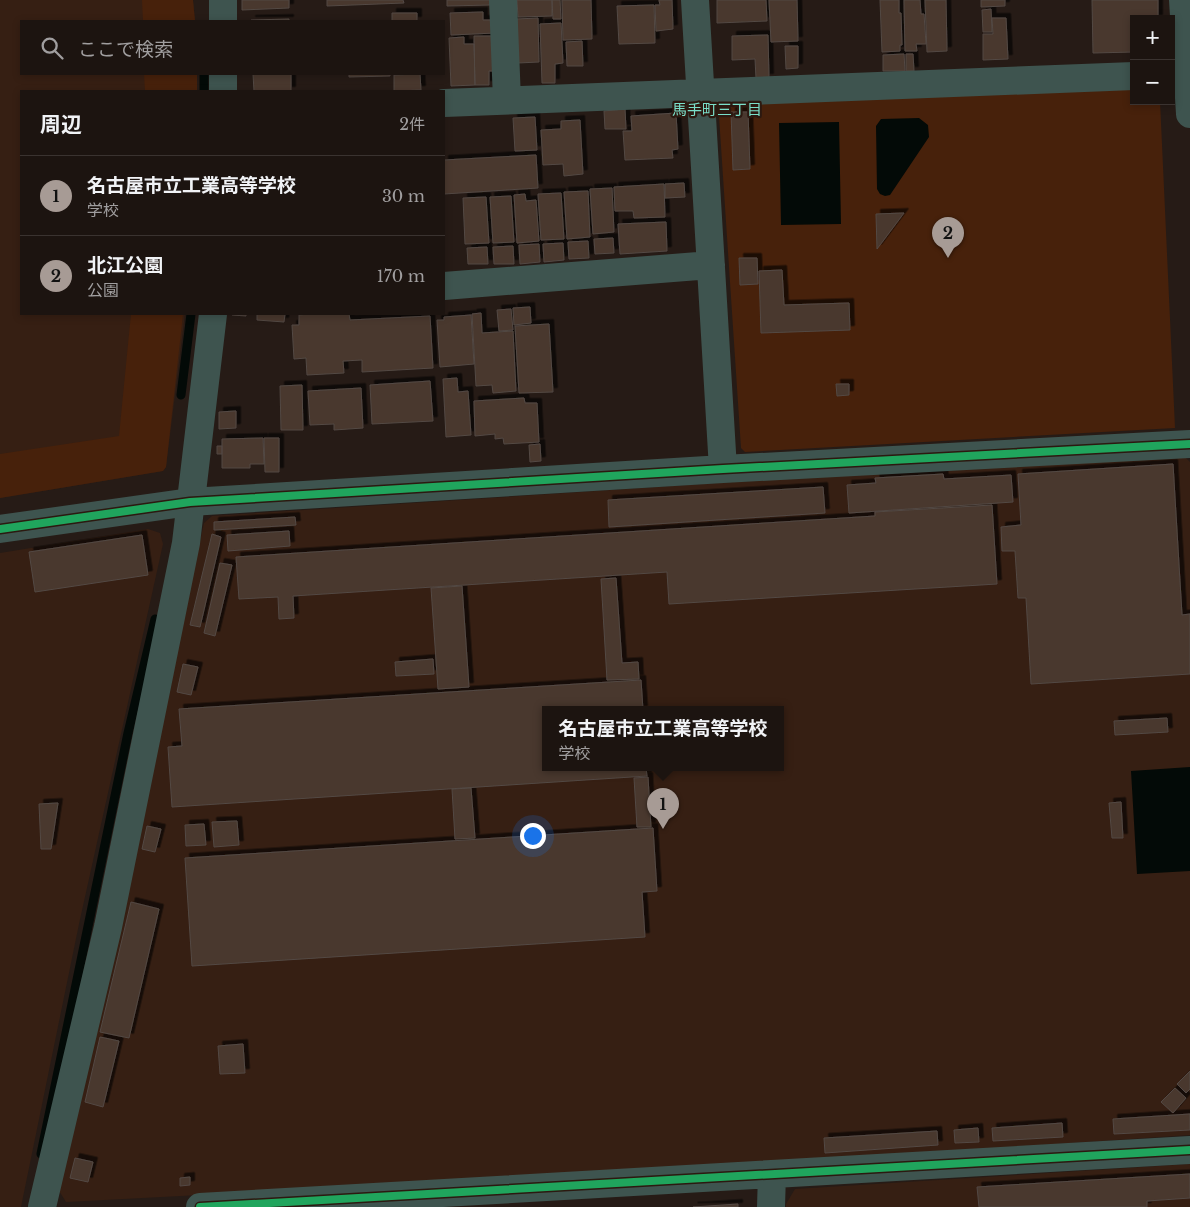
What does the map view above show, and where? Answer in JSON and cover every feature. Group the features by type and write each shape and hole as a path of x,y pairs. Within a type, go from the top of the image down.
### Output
{"street":[{"path":"223,0 223,20"},
{"path":"503,0 507,100"},
{"path":"695,0 723,469"},
{"path":"1183,0 1179,74 1190,114"},
{"path":"223,75 223,90"},
{"path":"445,103 1130,76"},
{"path":"445,286 710,265"},
{"path":"42,1207 108,927 186,543 213,315"},
{"path":"0,529 190,502 723,469 1190,444"},
{"path":"200,1207 1190,1150"},
{"path":"771,1207 772,1174"}],"shaded area":[{"path":"0,0 193,0 195,20 20,20 20,75 197,75 197,90 20,90 20,315 185,315 166,467 163,471 0,498"},
{"path":"142,0 193,0 195,20 143,20"},
{"path":"144,75 197,75 197,90 145,90"},
{"path":"1130,81 1130,105 1160,105 1175,428 745,452 741,448 718,101"},
{"path":"919,118 928,125 929,137 890,195 880,194 877,189 876,126 881,119"},
{"path":"839,122 841,224 781,225 779,123"},
{"path":"131,315 183,315 166,467 163,471 0,498 0,454 119,436"},
{"path":"1181,453 1190,462 1190,1135 660,1171 66,1202 56,1186 204,523 212,516"},
{"path":"148,529 160,533 163,544 79,924 21,1207 0,1207 0,553"},
{"path":"1190,767 1190,871 1137,874 1131,771"},
{"path":"1190,1164 1190,1207 786,1207 795,1189"}],"building":[{"path":"242,0 289,0 289,8 242,10"},
{"path":"327,0 403,0 404,3 327,6"},
{"path":"447,0 490,0 490,5 447,6"},
{"path":"517,0 552,0 552,16 518,17"},
{"path":"552,0 560,0 561,19 553,19"},
{"path":"562,0 591,0 592,39 563,40"},
{"path":"659,0 672,0 673,29 656,31 655,5 660,5"},
{"path":"717,0 766,0 767,21 717,23"},
{"path":"769,0 797,0 798,41 771,42"},
{"path":"880,0 899,0 902,45 900,45 900,51 882,52"},
{"path":"904,0 920,0 921,14 924,14 926,44 916,44 917,51 905,51"},
{"path":"925,0 946,0 947,51 927,52"},
{"path":"981,0 1005,0 1005,6 981,7"},
{"path":"1092,0 1158,0 1158,15 1130,15 1130,52 1093,53"},
{"path":"654,5 655,43 619,44 617,6"},
{"path":"991,9 992,32 983,32 982,10"},
{"path":"483,12 483,20 494,20 495,33 451,35 450,13"},
{"path":"392,13 417,13 417,20 392,20"},
{"path":"538,18 539,62 518,63 517,19"},
{"path":"992,18 1006,18 1008,59 983,60 983,34 993,34"},
{"path":"289,19 289,20 251,20"},
{"path":"561,23 563,63 555,64 555,83 542,83 540,24"},
{"path":"768,35 769,78 756,78 755,59 732,60 732,36"},
{"path":"474,36 496,36 497,71 489,71 489,85 475,85"},
{"path":"464,37 464,44 474,44 475,85 451,86 449,38"},
{"path":"582,41 583,66 567,66 566,42"},
{"path":"785,46 798,46 798,68 786,69"},
{"path":"904,54 905,71 883,71 883,55"},
{"path":"906,54 913,54 914,71 906,71"},
{"path":"253,75 291,75 291,90 254,90"},
{"path":"349,75 390,75 390,76 349,77"},
{"path":"394,75 420,75 421,90 394,90"},
{"path":"625,109 626,129 605,129 604,111"},
{"path":"731,112 748,112 750,169 733,170"},
{"path":"676,113 678,149 672,150 673,158 625,160 623,131 632,131 631,116"},
{"path":"535,117 537,150 515,151 513,118"},
{"path":"580,120 583,174 564,176 563,164 543,165 541,130 561,129 561,121"},
{"path":"536,155 538,188 445,194 445,160"},
{"path":"684,183 685,197 665,198 665,184"},
{"path":"664,184 665,217 634,218 633,211 615,211 614,187"},
{"path":"612,188 614,232 593,234 590,189"},
{"path":"588,191 590,237 567,239 564,192"},
{"path":"561,193 564,239 541,240 538,194"},
{"path":"525,194 526,201 536,200 539,241 517,243 514,195"},
{"path":"511,196 514,242 493,243 490,197"},
{"path":"486,197 489,243 465,244 463,198"},
{"path":"904,213 877,249 876,214"},
{"path":"666,222 667,251 620,254 618,224"},
{"path":"613,238 614,253 595,254 594,239"},
{"path":"588,241 589,258 569,259 568,242"},
{"path":"563,243 564,260 544,262 543,244"},
{"path":"539,244 540,262 520,264 519,245"},
{"path":"513,246 514,264 494,264 493,247"},
{"path":"487,247 488,264 468,264 467,248"},
{"path":"739,258 757,258 758,284 740,285"},
{"path":"782,270 784,305 849,303 850,330 761,333 759,271"},
{"path":"530,307 531,323 514,325 513,308"},
{"path":"511,309 513,330 499,331 497,310"},
{"path":"481,313 482,333 513,331 516,391 493,393 492,385 476,386 472,314"},
{"path":"257,315 285,315 284,322 257,320"},
{"path":"299,315 349,315 350,320 430,316 433,368 362,372 362,360 343,361 344,373 307,375 306,358 294,359 292,325 299,325"},
{"path":"471,315 474,364 440,367 437,320 444,320 444,317"},
{"path":"549,324 553,392 519,393 515,326"},
{"path":"457,378 458,392 468,391 471,435 446,437 443,379"},
{"path":"430,381 433,421 372,424 370,385"},
{"path":"836,384 849,384 849,395 837,396"},
{"path":"302,385 303,430 281,430 280,386"},
{"path":"361,388 363,428 334,430 334,424 310,425 308,391"},
{"path":"524,398 525,403 537,403 539,442 504,444 503,438 495,439 495,434 475,436 474,401"},
{"path":"236,411 236,428 219,429 219,412"},
{"path":"263,438 264,464 250,464 250,468 222,468 222,439"},
{"path":"264,438 279,438 279,472 265,472"},
{"path":"540,444 541,461 530,462 529,445"},
{"path":"217,446 222,446 222,454 217,454"},
{"path":"1173,464 1182,615 1190,614 1190,674 1031,684 1026,598 1018,598 1015,551 1002,551 1001,527 1021,525 1018,474"},
{"path":"943,474 944,479 1011,475 1013,502 849,513 847,485 876,483 875,478"},
{"path":"823,487 825,513 609,527 608,500"},
{"path":"992,505 997,584 669,604 667,572 293,596 294,618 279,619 278,597 239,599 236,557 875,516 875,512"},
{"path":"295,517 296,525 214,530 214,522"},
{"path":"289,531 290,546 228,551 227,535"},
{"path":"212,534 221,537 200,627 190,625"},
{"path":"142,535 148,575 35,592 29,552"},
{"path":"220,563 232,565 215,636 204,633"},
{"path":"616,578 622,663 638,662 639,679 607,680 601,579"},
{"path":"462,586 469,687 438,689 431,588"},
{"path":"433,659 434,674 396,676 395,662"},
{"path":"183,664 198,667 191,695 177,692"},
{"path":"641,680 643,706 542,706 542,771 646,771 647,776 172,807 168,747 182,746 179,709"},
{"path":"1167,718 1168,732 1115,735 1114,721"},
{"path":"648,777 651,827 637,827 634,778"},
{"path":"471,788 475,838 455,839 452,789"},
{"path":"1121,802 1123,838 1112,838 1109,803"},
{"path":"58,803 51,849 41,849 39,804"},
{"path":"237,821 239,845 214,847 212,822"},
{"path":"204,824 206,845 186,846 185,825"},
{"path":"147,826 161,829 155,852 142,849"},
{"path":"653,828 657,891 642,892 645,937 192,966 185,858"},
{"path":"131,902 159,909 129,1038 100,1032"},
{"path":"100,1037 119,1041 103,1107 85,1102"},
{"path":"243,1044 245,1073 220,1074 218,1046"},
{"path":"1190,1071 1190,1089 1186,1093 1177,1084"},
{"path":"1175,1088 1186,1098 1173,1113 1161,1102"},
{"path":"1190,1114 1190,1130 1114,1134 1113,1119"},
{"path":"1062,1123 1063,1137 993,1141 992,1128"},
{"path":"978,1128 979,1142 955,1143 954,1130"},
{"path":"937,1131 938,1145 825,1153 824,1138"},
{"path":"75,1158 93,1162 88,1182 70,1178"},
{"path":"1190,1174 1190,1198 1147,1201 1147,1207 979,1207 977,1187"},
{"path":"190,1177 190,1185 180,1186 180,1178"},
{"path":"738,1204 738,1207 693,1207"}],"waterway":[{"path":"204,75 204,90"},
{"path":"181,395 191,315"},
{"path":"41,1154 128,733 155,619"}],"cycle path":[{"path":"0,529 190,502 723,469 1190,444"},
{"path":"200,1207 1190,1150"}],"place":[{"name":"北江公園","path":"948,258"},
{"name":"名古屋市立工業高等学校","path":"663,829"}],"district":[{"name":"馬手町三丁目","path":"717,109"}]}
